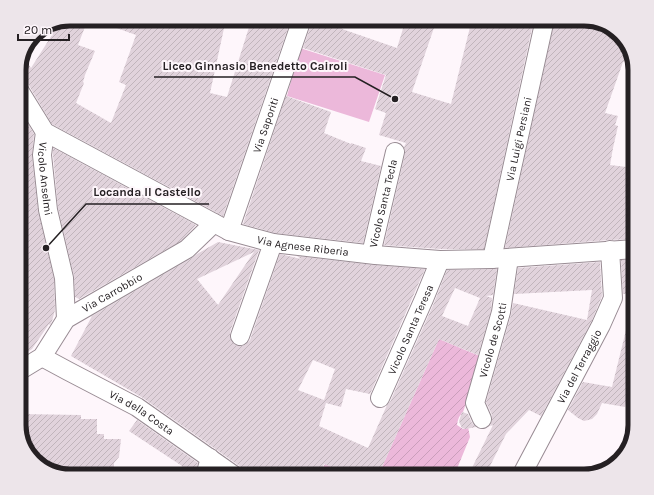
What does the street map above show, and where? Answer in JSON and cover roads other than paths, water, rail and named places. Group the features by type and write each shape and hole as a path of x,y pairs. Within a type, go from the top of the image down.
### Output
{"street":[{"name":"Via Saporiti","path":"222,227 299,26"},
{"name":"Via Luigi Persiani","path":"500,259 544,26"},
{"name":"Via Agnese Riberia","path":"26,101 45,132 222,227 273,243 440,260 500,259 628,249"},
{"name":"Vicolo Anselmi","path":"45,132 42,154 48,210 64,278 66,319"},
{"name":"Vicolo Santa Tecla","path":"371,254 395,152"},
{"name":"Via Carrobbio","path":"26,367 42,357 66,319 222,227"},
{"path":"240,336 273,243"},
{"name":"Via del Terraggio","path":"525,469 601,325 613,298 610,250"},
{"name":"Vicolo de Scotti","path":"482,419 474,403 501,312 500,259"},
{"name":"Vicolo Santa Teresa","path":"380,398 440,260"},
{"name":"Via della Costa","path":"42,357 137,406 225,469"},
{"path":"207,469 210,458"}],"place":[{"name":"Liceo Ginnasio Benedetto Cairoli","path":"395,99"},
{"name":"Locanda Il Castello","path":"46,248"}]}
